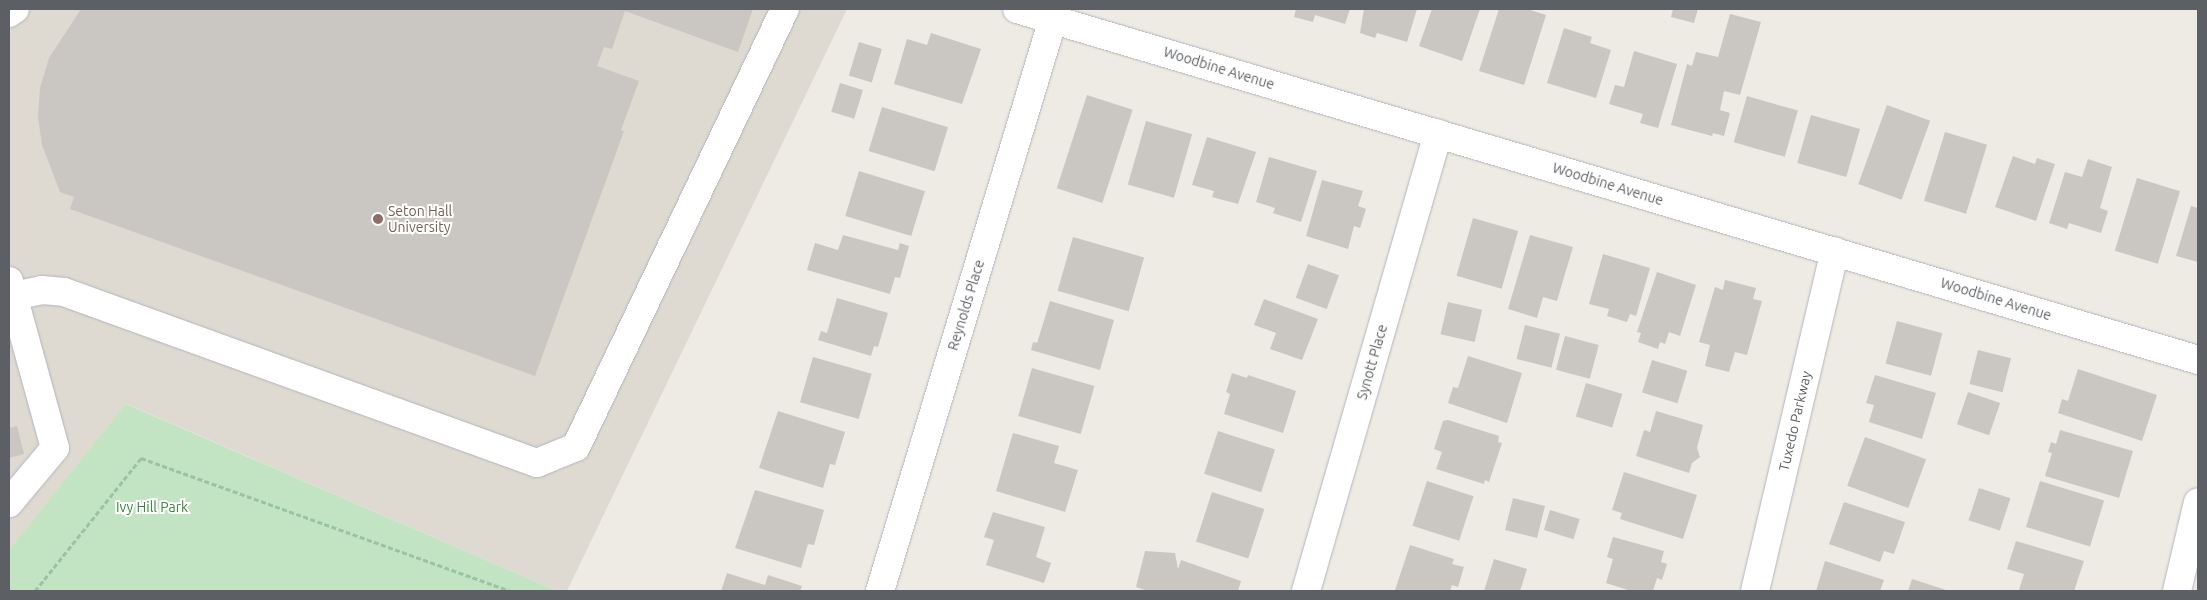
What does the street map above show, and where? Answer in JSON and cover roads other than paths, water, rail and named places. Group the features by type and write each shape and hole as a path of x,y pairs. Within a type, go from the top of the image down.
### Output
{"street":[{"path":"9,14 15,9"},
{"path":"9,503 55,448 10,291 42,290 64,292 538,463 576,447 785,9"},
{"name":"Woodbine Avenue","path":"1017,9 2198,360"},
{"name":"Reynolds Place","path":"880,591 1053,19"},
{"name":"Synott Place","path":"1306,591 1438,134"},
{"name":"Tuxedo Parkway","path":"1755,591 1835,251"},
{"path":"2177,591 2198,502"}],"place":[{"name":"Seton Hall University","path":"378,219"}],"park label":[{"name":"Ivy Hill Park","path":"152,507"}]}
